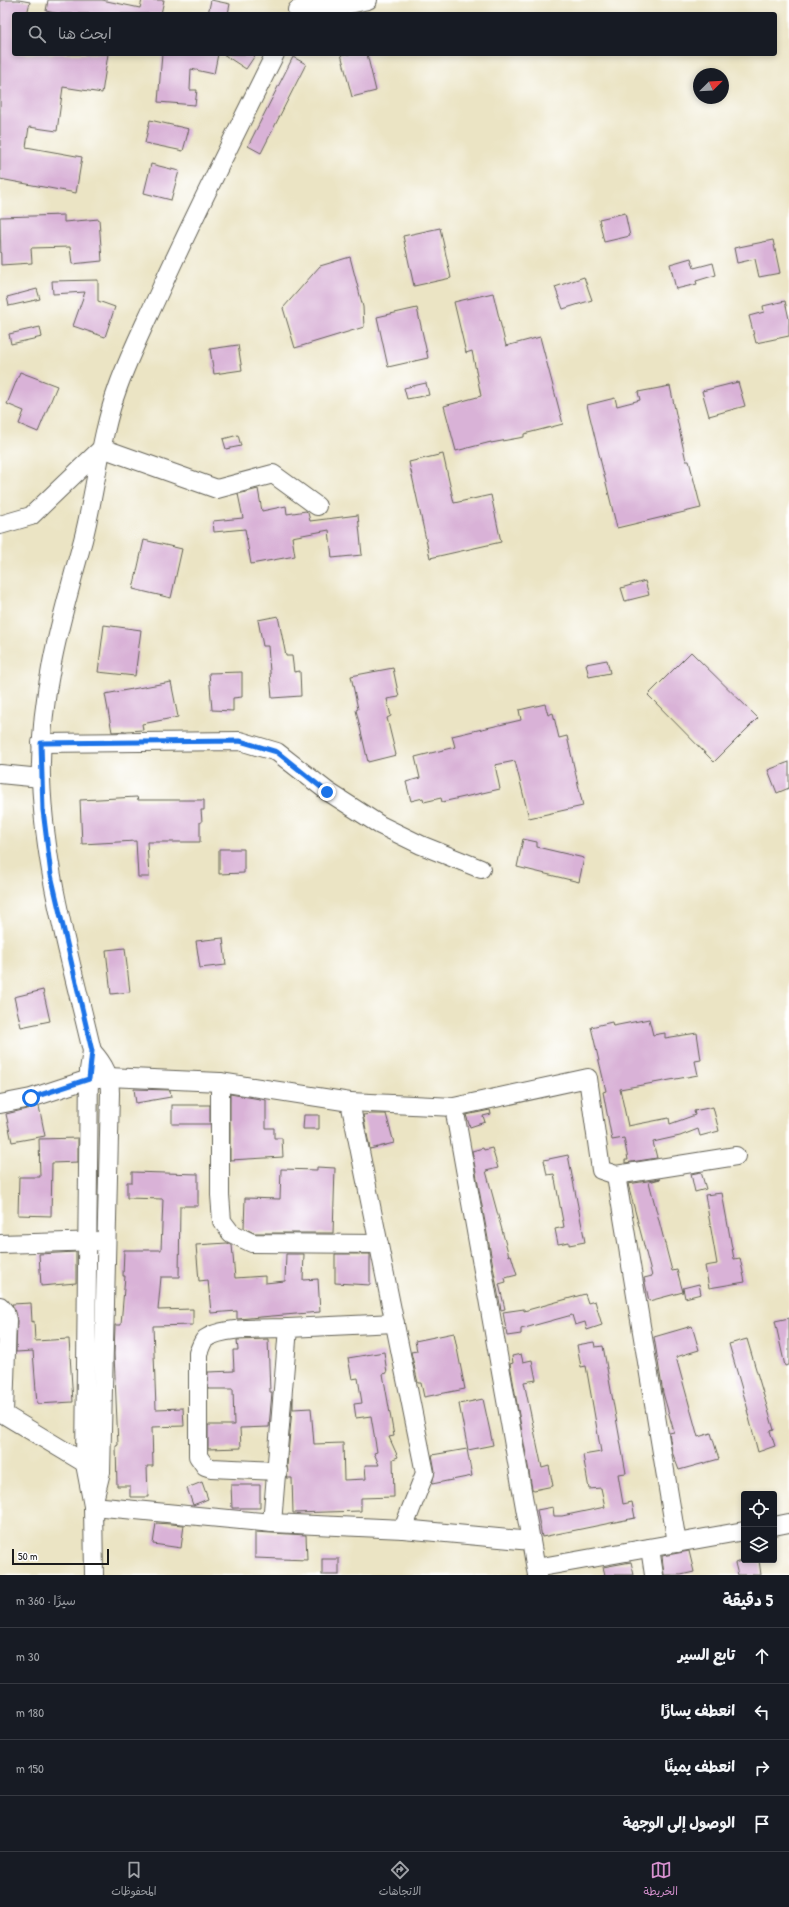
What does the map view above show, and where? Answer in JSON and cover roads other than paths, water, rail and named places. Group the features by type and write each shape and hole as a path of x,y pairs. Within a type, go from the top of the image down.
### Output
{"street":[{"path":"298,8 345,5 368,0"},
{"path":"94,1575 93,1506 85,1464 89,1241 89,1079 92,1051 51,875 43,810 41,743 48,675 91,508 112,404 126,366 196,210 274,56"},
{"path":"102,448 217,489 273,474 317,506"},
{"path":"0,525 31,516 102,448"},
{"path":"41,743 240,741 277,752 327,792 380,825 421,845 481,869"},
{"path":"0,774 41,778"},
{"path":"92,1051 104,1067 108,1077 110,1093 108,1241 101,1472 93,1506"},
{"path":"0,1104 31,1098 89,1079 108,1077 220,1082 350,1102 454,1107 588,1078 601,1170 616,1175 736,1156"},
{"path":"220,1082 220,1195 222,1221 231,1233 252,1243 379,1244"},
{"path":"350,1102 425,1473 403,1529"},
{"path":"454,1107 537,1571 741,1532"},
{"path":"616,1175 677,1543"},
{"path":"0,1244 108,1241"},
{"path":"0,1306 5,1312 7,1320 2,1413 85,1464 101,1472"},
{"path":"278,1471 211,1468 201,1463 198,1456 198,1353 204,1340 215,1334 226,1331 395,1323"},
{"path":"272,1523 278,1471 288,1328"},
{"path":"93,1506 272,1523 403,1529 531,1541"},
{"path":"777,1525 789,1523"},
{"path":"650,1548 654,1575"}]}
